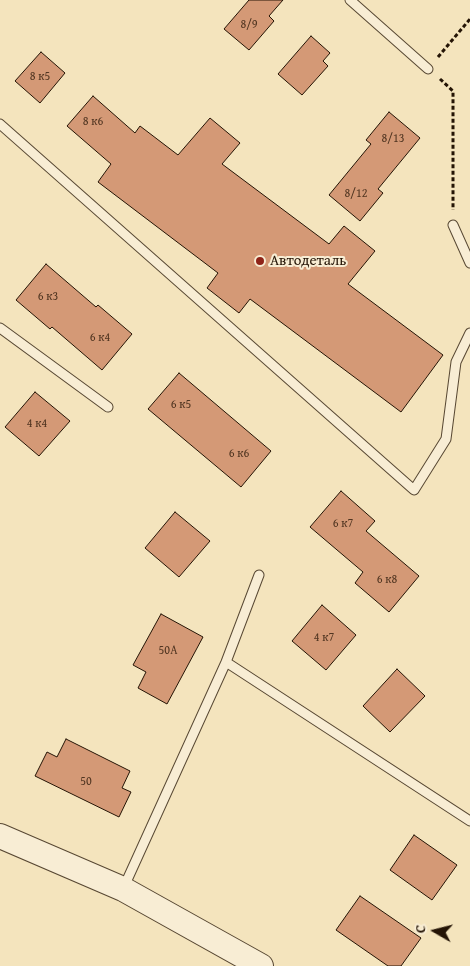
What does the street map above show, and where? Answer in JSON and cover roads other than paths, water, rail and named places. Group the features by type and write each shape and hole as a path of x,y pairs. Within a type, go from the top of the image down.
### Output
{"street":[{"path":"0,836 123,889 261,966"}],"lane":[{"path":"350,0 428,69"},
{"path":"0,124 414,490 446,439 456,362 470,333"},
{"path":"453,226 470,263"},
{"path":"0,328 108,407"},
{"path":"123,889 226,662 259,575"},
{"path":"226,662 470,821"}],"place":[{"name":"Автодеталь","path":"260,261"}]}
